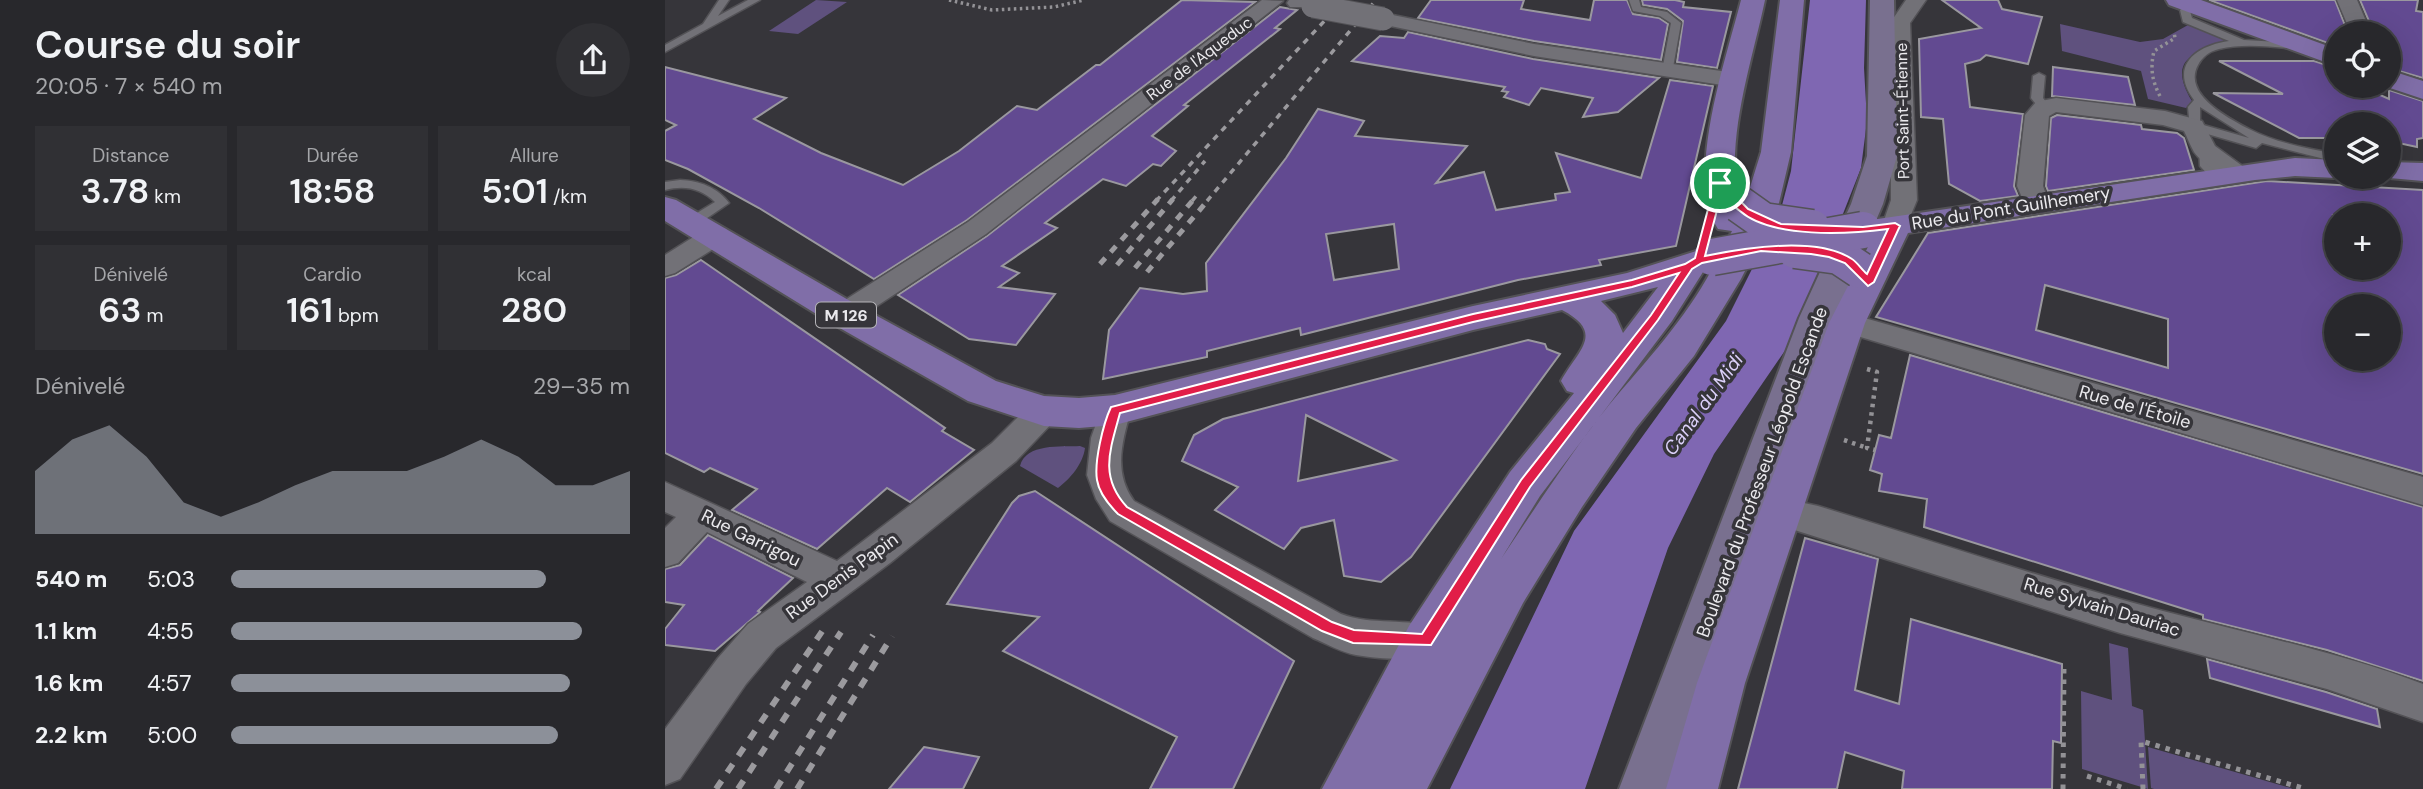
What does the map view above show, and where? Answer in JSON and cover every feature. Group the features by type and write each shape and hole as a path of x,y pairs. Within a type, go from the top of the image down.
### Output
{"main road":[{"path":"1753,0 1721,151 1739,199 1761,248 1831,254 1849,261 1864,276"},
{"path":"1399,789 1507,589 1622,417 1681,347 1706,266 1739,199 1778,138 1792,0"},
{"name":"Port Saint-Étienne","path":"1882,0 1882,156"},
{"path":"2184,2 2324,54"},
{"path":"2401,83 2423,91"},
{"name":"Boulevard du Professeur Léopold Escande","path":"1645,789 1817,318 1867,204 1882,156"},
{"name":"Rue du Pont Guilhemery","path":"1039,411 1115,410 1473,318 1706,266 1761,248 2036,203 2220,166 2324,168"},
{"path":"2401,171 2423,172"},
{"path":"1739,199 1745,211 1780,227 1879,228"},
{"path":"1348,789 1426,641 1525,484 1655,317 1706,266 1739,199"},
{"name":"M 126","path":"691,221 960,381 1039,411"},
{"name":"Boulevard du Professeur Léopold Escande","path":"1692,789 1715,702 1879,228"},
{"path":"1525,484 1521,467 1604,346 1606,336 1601,319 1582,304 1567,298"}],"street":[{"path":"1393,21 1418,0"},
{"name":"Port Saint-Étienne","path":"1879,228 1904,200 1900,23 1916,0"},
{"path":"2347,0 2356,21"},
{"name":"Rue de l'Aqueduc","path":"844,314 977,228 1290,2 1534,50 1735,80"},
{"path":"2036,203 2030,186 2037,115 2044,107 2071,107 2189,125 2220,166"},
{"path":"665,267 691,221"},
{"name":"Rue de l'Étoile","path":"1847,323 2423,491"},
{"path":"1115,410 1107,441 1103,480 1111,498 1122,510 1327,626 1353,637 1426,641"},
{"name":"Rue Denis Papin","path":"665,764 731,671 762,636 877,552 1004,452 1039,411"},
{"name":"Rue Garrigou","path":"665,496 838,579"},
{"name":"Rue Sylvain Dauriac","path":"1781,512 1844,528 2164,628 2223,641 2363,681 2423,704"},
{"path":"665,552 702,514"}],"lane":[{"path":"707,25 724,0"},
{"path":"665,49 755,0"},
{"path":"1634,0 1637,9 1667,14 1674,18 1676,23 1668,71"},
{"path":"2184,2 2187,20 2246,44"},
{"path":"2283,146 2231,124 2200,100 2194,95 2188,71 2200,53 2216,47 2246,44 2305,47"},
{"path":"2039,76 2037,98 2044,107"},
{"path":"2200,100 2194,107 2189,125 2236,139 2324,155"},
{"path":"665,186 687,182 719,197 723,203 691,221"}],"path":[{"path":"949,0 992,10 1054,7 1084,0"},
{"path":"2172,27 2175,38 2154,51 2150,73 2159,94 2189,125"},
{"path":"1867,369 1877,372 1867,448"},
{"path":"1844,440 1875,450"},
{"path":"2063,789 2064,664"},
{"path":"2143,789 2141,741 2303,788"},
{"path":"2087,776 2127,789"}],"shaded area":[{"path":"816,0 847,2 798,34 769,31"},
{"path":"2060,24 2140,42 2163,39 2188,25 2229,41 2188,59 2182,74 2192,101 2186,108 2148,99 2141,71 2062,51"},
{"path":"1080,446 1085,448 1079,465 1058,488 1020,466 1029,453 1037,450"},
{"path":"2109,643 2128,648 2132,706 2143,710 2148,789 2082,769 2081,691 2112,700"},
{"path":"2148,747 2292,789 2154,789 2151,788"}],"water":[{"name":"Canal du Midi","path":"1810,0 1866,0 1864,68 1867,121 1861,168 1795,336 1714,454 1668,548 1585,789 1450,789 1574,531 1726,321 1780,213 1791,171"}],"building":[{"path":"1182,0 1255,2 967,220 874,279 759,208 688,169 665,160 665,131 676,125 665,120 665,67 786,98 754,119 821,153 903,185 959,151 1017,106 1037,110 1096,65 1100,65"},
{"path":"1431,0 1524,0 1521,9 1590,20 1594,0 1627,0 1633,14 1659,18 1668,24 1661,60 1534,41 1418,18"},
{"path":"1642,0 1675,0 1684,2 1683,7 1731,12 1717,68 1677,62 1683,21 1667,9 1643,5"},
{"path":"1942,0 1998,0 2002,9 2042,17 2028,64 1986,55 1980,60 1965,64 1970,107 2023,114 2014,186 2018,196 1980,201 1949,184 1943,119 1921,117 1919,39 1981,28"},
{"path":"2209,0 2335,0 2343,21 2324,21 2324,42"},
{"path":"2360,0 2418,0 2416,11 2423,12 2423,78 2401,72 2401,21 2369,21"},
{"path":"1280,7 1297,10 1275,28 1280,29 1184,105 1188,106 1152,136 1176,151 1161,166 1153,164 1126,186 1103,179 1045,223 1057,228 1002,266 1019,273 999,287 1055,294 1016,345 969,339 898,295 987,236"},
{"path":"1408,32 1533,59 1659,78 1618,112 1583,117 1593,98 1541,88 1529,105 1504,97 1508,92 1502,91 1505,87 1352,61 1380,36 1404,38"},
{"path":"2219,61 2314,61 2324,64 2324,98 2389,99 2401,98 2401,94 2423,101 2423,138 2417,139 2417,147 2401,144 2401,112 2324,112 2324,138 2299,138 2213,93 2283,94"},
{"path":"2053,67 2128,77 2135,105 2052,96"},
{"path":"1670,80 1713,86 1676,246 1599,260 1601,265 1518,280 1301,335 1300,328 1207,351 1207,357 1103,379 1109,330 1140,288 1183,294 1207,291 1206,263 1286,158 1318,109 1364,121 1355,136 1467,146 1436,183 1484,172 1496,210 1556,200 1555,194 1570,192 1556,153 1641,178","holes":["1394,224 1399,269 1334,280 1326,234"]},
{"path":"2057,115 2141,125 2142,129 2177,133 2184,138 2194,170 2048,191 2046,186 2051,118"},
{"path":"2267,181 2324,184 2324,189 2423,190 2423,474 1876,317 1928,233","holes":["2045,285 2168,319 2168,368 2036,330"]},
{"path":"701,260 945,428 942,431 974,450 910,502 887,488 817,549 732,510 757,489 710,468 704,472 665,453 665,278 676,275"},
{"path":"1528,340 1545,344 1547,349 1560,354 1411,557 1381,582 1344,576 1334,520 1301,528 1284,549 1215,510 1238,487 1182,461 1194,435 1223,419","holes":["1306,415 1396,460 1298,481"]},
{"path":"1910,355 2423,507 2423,681 2327,650 2203,619 2203,615 1924,527 1927,499 1879,491 1882,474 1870,470 1879,435 1891,438"},
{"path":"1035,491 1294,661 1233,789 1150,789 1177,737 1003,651 1039,617 947,604 1012,503 1019,496"},
{"path":"708,535 793,578 758,611 760,612 715,651 665,645 665,629 684,605 665,602 665,569 680,565"},
{"path":"1805,538 1878,559 1855,690 1899,704 1911,619 2062,664 2061,743 2053,741 2052,789 1902,789 1904,771 1845,752 1837,789 1738,789"},
{"path":"2207,659 2377,709 2380,727 2210,678"},
{"path":"924,747 979,757 963,789 889,789"}],"railway":[{"path":"1156,201 1344,0"},
{"path":"1207,201 1376,0"},
{"path":"1171,201 1205,161"},
{"path":"1192,201 1198,194"},
{"path":"1100,264 1158,199"},
{"path":"1117,265 1173,199"},
{"path":"1135,268 1194,199"},
{"path":"1147,272 1209,199"},
{"path":"716,789 823,630"},
{"path":"738,789 841,632"},
{"path":"776,789 873,635"},
{"path":"797,789 892,636"}],"route":[{"path":"1720,183 1699,260 1689,267 1632,283 1473,318 1115,410 1107,441 1103,480 1111,498 1122,510 1327,626 1353,637 1426,641 1525,484 1659,312 1689,267 1699,260 1761,248 1811,251 1839,256 1849,261 1860,270 1868,282 1895,226 1863,230 1780,227 1745,211 1720,183"}]}
